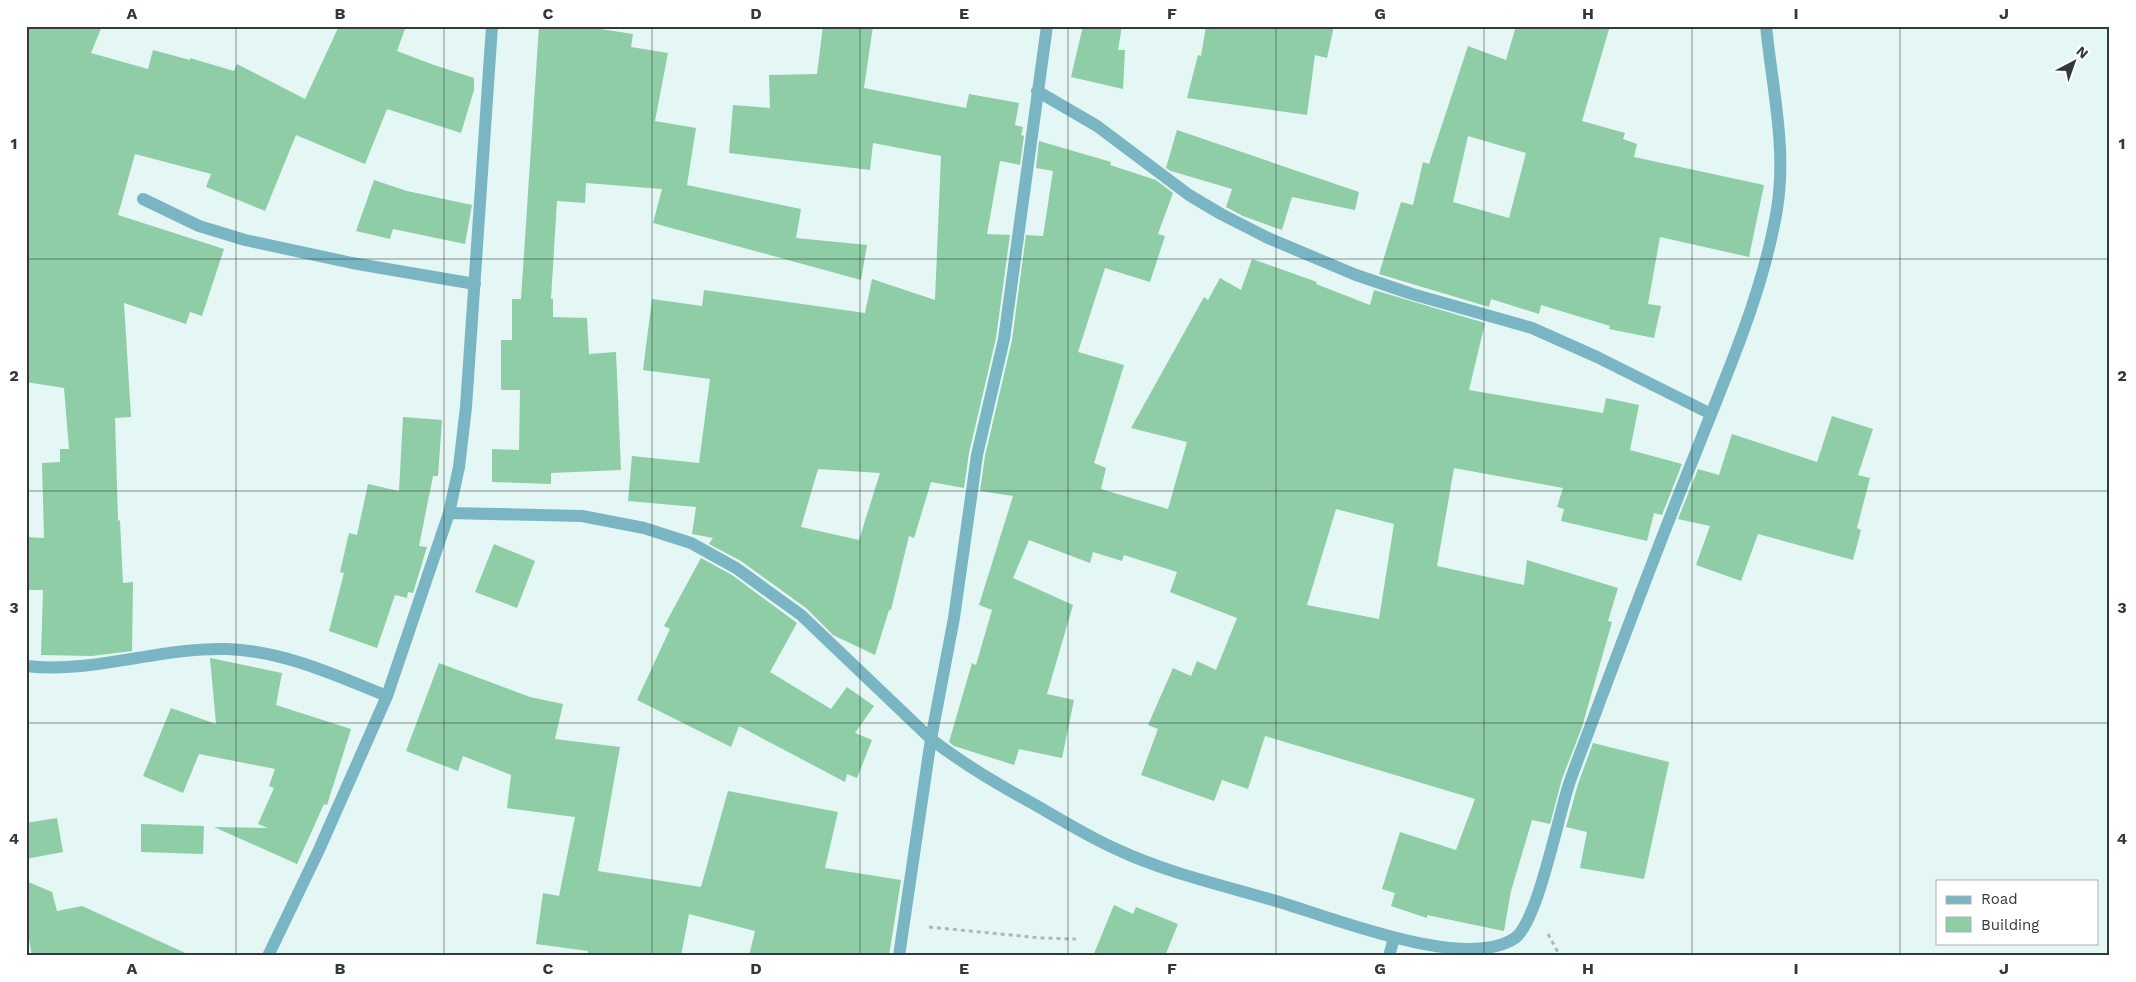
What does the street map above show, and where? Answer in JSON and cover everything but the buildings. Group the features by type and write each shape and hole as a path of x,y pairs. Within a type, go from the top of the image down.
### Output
{"street":[{"path":"268,956 326,834 387,696 449,513 455,487 466,407 492,26"},
{"path":"898,956 931,739 954,618 977,455 1004,339 1047,26"},
{"path":"449,513 582,516 644,528 691,543 736,568 801,615 931,739 972,769 1114,848 1158,868 1280,902 1394,938 1459,949 1483,949 1504,944 1520,935 1535,908 1570,782 1639,595 1729,369 1768,257 1778,204 1780,135 1766,26"},
{"path":"1038,91 1097,126 1189,195 1220,214 1268,238 1365,278 1412,294 1532,328 1597,357 1711,414"},
{"path":"143,199 199,226 245,240 352,263 475,284"},
{"path":"26,666 58,668 205,650 248,651 307,664 387,696"},
{"path":"1389,956 1394,938"}],"path":[{"path":"903,925 1041,938 1076,939"}]}
